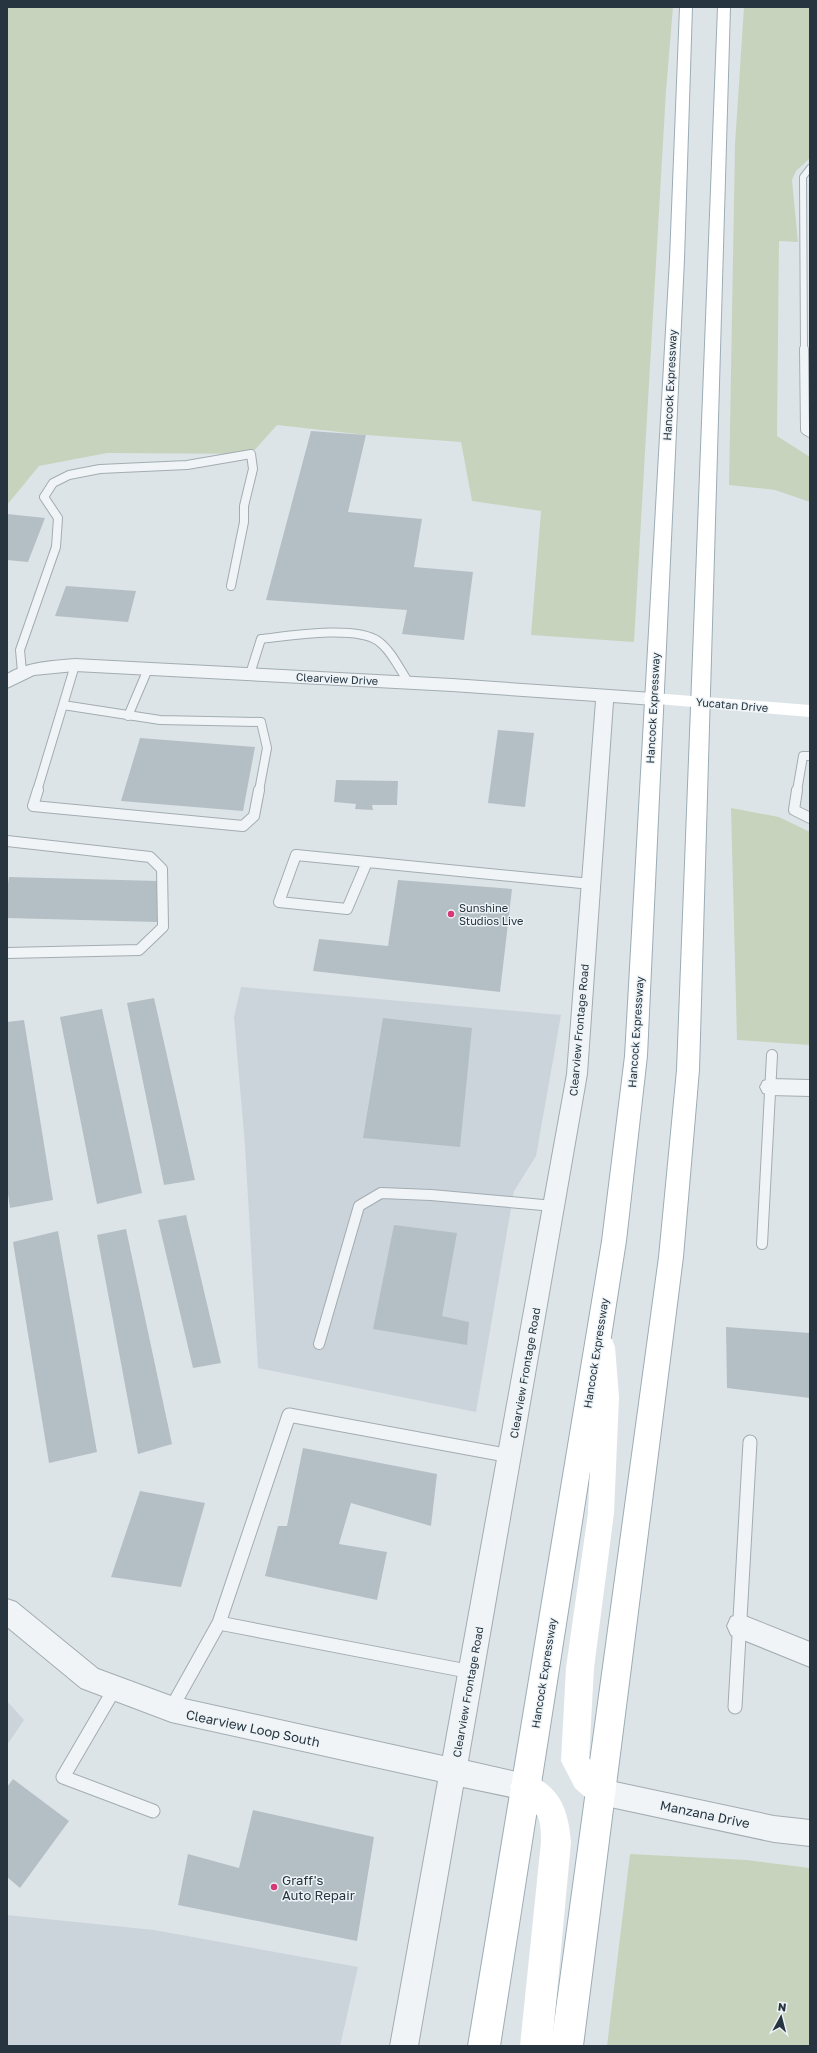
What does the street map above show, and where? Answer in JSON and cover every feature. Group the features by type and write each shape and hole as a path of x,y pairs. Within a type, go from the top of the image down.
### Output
{"main road":[{"name":"Hancock Expressway","path":"484,2046 614,1241 636,1056 653,699 677,259 682,85 686,7"},
{"path":"567,2046 671,1257 679,1183 688,1070 701,703 710,379 724,7"},
{"name":"Yucatan Drive","path":"653,699 810,712"},
{"path":"601,1320 606,1397 601,1513 580,1668 575,1736 575,1761 586,1778 601,1792"},
{"path":"525,1787 544,1800 554,1817 556,1842 536,2046"}],"street":[{"name":"Clearview Drive","path":"22,672 41,668 75,665 409,683 653,699"},
{"path":"7,682 22,672"},
{"name":"Clearview Frontage Road","path":"404,2046 511,1456 577,1074 605,696"},
{"path":"770,1087 810,1088"},
{"name":"Clearview Loop South","path":"7,1611 90,1679 171,1710 525,1787"},
{"path":"740,1626 810,1655"},
{"name":"Manzana Drive","path":"601,1792 774,1829 810,1833"}],"lane":[{"path":"810,168 803,177 807,386 805,430 810,433"},
{"path":"22,672 20,650 56,547 58,518 44,497 53,483 70,475 100,469 187,464 251,454 253,469 246,494 244,522 231,586"},
{"path":"250,674 261,640 300,634 356,634 378,641 409,683"},
{"path":"63,705 160,720 261,722 267,748 254,816 243,826 33,806 63,705 75,665"},
{"path":"128,716 148,669"},
{"path":"810,756 803,756 794,810 810,818"},
{"path":"7,840 150,857 162,869 163,927 139,950 7,953"},
{"path":"367,862 347,909 279,902 296,854 591,884"},
{"path":"762,1244 772,1055"},
{"path":"319,1344 359,1206 381,1193 438,1195 554,1206"},
{"path":"171,1710 219,1623 289,1415 511,1456"},
{"path":"734,1707 750,1442"},
{"path":"219,1623 472,1672"},
{"path":"115,1688 63,1777 153,1811"}],"shaded area":[{"path":"241,987 561,1015 536,1156 514,1191 476,1412 258,1368 245,1146 234,1017"},
{"path":"7,1701 24,1720 7,1745"},
{"path":"7,1915 154,1930 358,1967 340,2046 7,2046"}],"green space":[{"path":"7,7 673,7 666,91 634,642 531,635 541,511 472,501 461,442 366,435 277,425 251,454 107,453 39,466 7,505"},
{"path":"744,7 810,7 810,158 796,171 792,180 798,242 779,241 777,436 810,457 810,502 775,490 729,485 735,144"},
{"path":"731,808 779,817 810,832 810,1045 737,1040"},
{"path":"630,1854 747,1860 810,1868 810,2046 607,2046"}],"building":[{"path":"311,431 366,435 348,512 422,519 414,567 473,572 464,640 402,634 407,610 266,600"},
{"path":"7,514 45,518 28,562 7,560"},
{"path":"66,586 136,591 128,622 55,616"},
{"path":"498,730 534,733 525,807 488,803"},
{"path":"140,738 255,747 243,811 121,801"},
{"path":"336,780 398,781 397,805 372,805 373,810 355,809 356,804 334,802"},
{"path":"9,877 159,881 157,922 7,918 7,890"},
{"name":"Sunshine Studios Live","path":"398,880 512,889 500,992 313,971 319,939 388,946"},
{"path":"154,998 195,1180 164,1185 127,1003"},
{"path":"102,1009 142,1193 97,1204 60,1017"},
{"path":"383,1018 472,1028 460,1147 363,1138"},
{"path":"24,1020 53,1200 10,1208 7,1187 7,1022"},
{"path":"186,1215 221,1363 193,1368 158,1220"},
{"path":"394,1225 457,1233 442,1316 469,1322 467,1345 373,1329"},
{"path":"126,1229 172,1444 138,1454 97,1235"},
{"path":"58,1231 97,1452 49,1463 13,1242"},
{"path":"726,1327 810,1333 810,1398 727,1388"},
{"path":"303,1448 437,1474 431,1526 351,1503 339,1544 387,1552 377,1600 265,1576 278,1526 287,1526"},
{"path":"140,1491 205,1503 181,1587 111,1577"},
{"path":"13,1779 69,1821 20,1888 7,1877 7,1787"},
{"name":"Graff's Auto Repair","path":"253,1810 374,1837 357,1941 178,1905 188,1854 239,1868"}],"place":[{"name":"Sunshine Studios Live","path":"451,914"},
{"name":"Graff's Auto Repair","path":"274,1887"}]}
